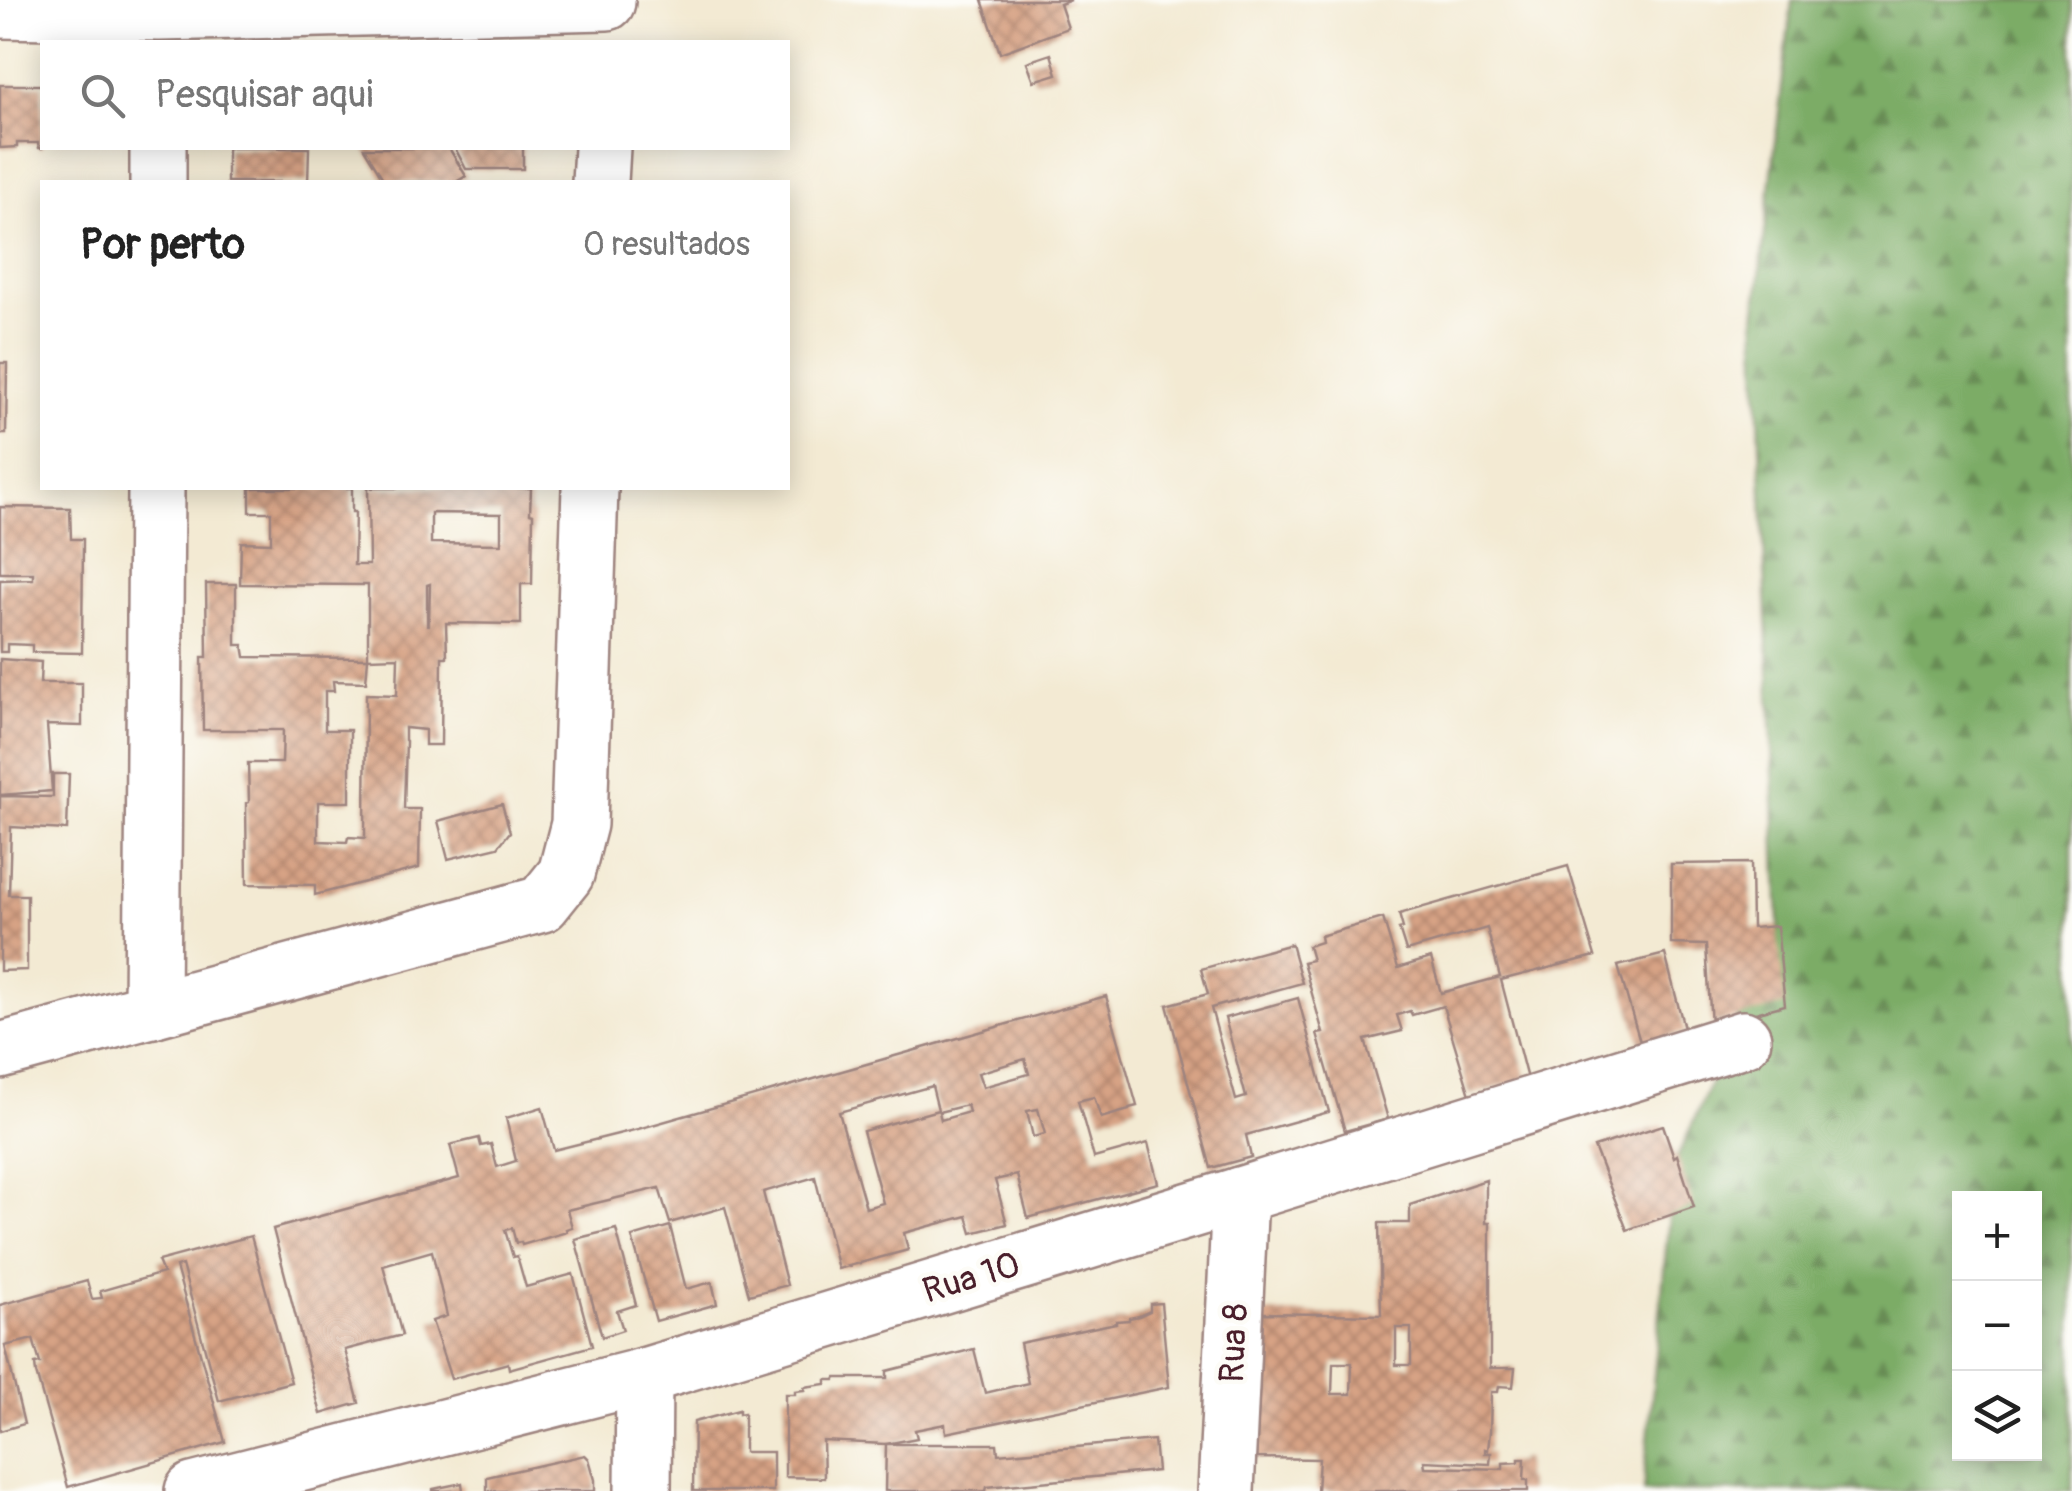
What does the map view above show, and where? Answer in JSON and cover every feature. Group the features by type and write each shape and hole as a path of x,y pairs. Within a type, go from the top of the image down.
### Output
{"street":[{"path":"0,10 159,18 606,15"},
{"path":"158,150 158,180"},
{"path":"600,180 602,150"},
{"path":"152,1010 156,490"},
{"path":"0,1051 542,904 566,874 578,824 590,490"},
{"name":"Rua 10","path":"192,1491 644,1376 1240,1196 1742,1038"},
{"name":"Rua 8","path":"1226,1491 1240,1196"},
{"path":"644,1376 644,1491"}],"green space":[{"path":"1792,0 2072,0 2072,1491 1643,1491 1674,1165 1779,928 1755,317"}],"building":[{"path":"982,0 1071,0 1060,4 1068,28 1000,53"},
{"path":"1051,54 1057,74 1034,81 1027,62"},
{"path":"0,85 40,85 40,148 38,143 17,143 17,147 0,148"},
{"path":"227,150 309,150 308,180 227,180"},
{"path":"365,150 450,150 466,176 459,180 384,180"},
{"path":"456,150 523,150 523,169 466,169"},
{"path":"0,363 7,363 6,434 0,434"},
{"path":"250,490 352,490 354,565 369,565 368,490 531,490 532,584 521,584 521,624 446,623 441,745 425,745 425,730 405,728 404,809 420,809 419,868 315,895 315,885 247,884 248,763 282,763 283,730 203,730 206,584 236,584 236,645 243,645 245,657 368,658 368,585 240,584 241,542 271,543 271,512 250,512","holes":["431,513 501,514 501,544 431,543","430,584 429,625 427,585","398,657 397,695 366,694 365,838 318,841 318,802 350,802 350,730 325,730 325,691 334,691 333,681 366,682 368,658"]},
{"path":"0,507 70,508 71,539 83,539 82,653 32,652 32,645 7,644 7,652 0,652 0,580 33,579 33,573 0,573"},
{"path":"0,659 41,662 40,683 82,683 82,726 47,725 52,791 0,795"},
{"path":"53,774 69,774 67,830 11,827 9,895 27,895 27,970 0,971 0,796 53,797"},
{"path":"502,804 510,832 498,847 448,859 438,821"},
{"path":"1751,863 1752,928 1777,926 1785,1005 1711,1025 1706,945 1671,944 1671,864"},
{"path":"1568,866 1595,956 1501,980 1527,1079 1470,1095 1443,1006 1412,1015 1410,1011 1397,1015 1402,1031 1365,1040 1388,1119 1345,1131 1317,1034 1323,1033 1303,962 1312,960 1308,946 1321,942 1320,936 1383,918 1398,968 1431,958 1441,993 1500,977 1487,928 1406,951 1399,914"},
{"path":"1291,944 1302,983 1211,1008 1236,1100 1246,1097 1225,1018 1298,998 1329,1112 1246,1135 1251,1157 1211,1168 1167,1005 1208,994 1201,969"},
{"path":"1665,954 1685,1032 1641,1045 1618,966"},
{"path":"1106,996 1137,1106 1101,1118 1094,1097 1078,1101 1094,1158 1148,1143 1158,1183 1028,1218 1017,1175 995,1180 1007,1224 972,1233 967,1216 904,1233 908,1250 838,1269 815,1177 763,1192 787,1285 749,1295 725,1207 670,1223 659,1188 567,1210 572,1227 567,1232 522,1245 516,1243 512,1228 505,1230 526,1287 573,1274 592,1346 509,1369 508,1363 451,1379 432,1321 447,1316 432,1251 383,1265 402,1335 345,1350 359,1403 321,1414 273,1229 459,1178 450,1145 479,1138 481,1146 491,1144 497,1167 516,1161 506,1118 542,1107 554,1150","holes":["1025,1059 1029,1074 983,1087 978,1073","932,1086 938,1110 863,1131 883,1203 866,1208 839,1112","967,1105 969,1112 941,1120 939,1112","1038,1109 1045,1134 1033,1137 1027,1111"]},
{"path":"1663,1125 1694,1207 1627,1230 1594,1147"},
{"path":"1486,1180 1486,1223 1490,1223 1490,1368 1515,1368 1513,1387 1499,1386 1498,1392 1491,1392 1490,1432 1488,1450 1485,1449 1485,1453 1491,1453 1490,1464 1424,1461 1425,1467 1503,1469 1503,1463 1525,1459 1528,1491 1317,1491 1319,1459 1256,1458 1263,1313 1381,1315 1379,1223 1410,1223 1410,1205","holes":["1396,1328 1411,1328 1411,1365 1396,1365","1333,1363 1352,1363 1351,1394 1332,1394"]},
{"path":"670,1226 686,1289 712,1282 717,1304 656,1321 632,1237"},
{"path":"616,1229 636,1305 617,1311 623,1330 602,1337 575,1239"},
{"path":"251,1236 291,1382 219,1401 182,1265 176,1267 225,1442 68,1487 36,1373 35,1364 40,1363 33,1339 5,1346 24,1424 0,1431 0,1305 87,1281 92,1299 102,1298 100,1291 163,1273 158,1261"},
{"path":"1161,1303 1169,1387 946,1433 945,1424 915,1430 917,1438 886,1444 823,1441 824,1478 785,1477 785,1394 836,1378 887,1378 887,1371 974,1349 985,1393 1028,1383 1020,1343 1129,1320 1150,1311 1150,1304"},
{"path":"739,1410 739,1414 744,1413 744,1452 773,1452 773,1491 693,1491 694,1422"},
{"path":"1154,1440 1157,1471 987,1487 986,1491 885,1491 886,1444 997,1444 998,1454"},
{"path":"585,1455 595,1491 487,1491 487,1477"},
{"path":"462,1483 463,1491 433,1491 433,1489"}]}
